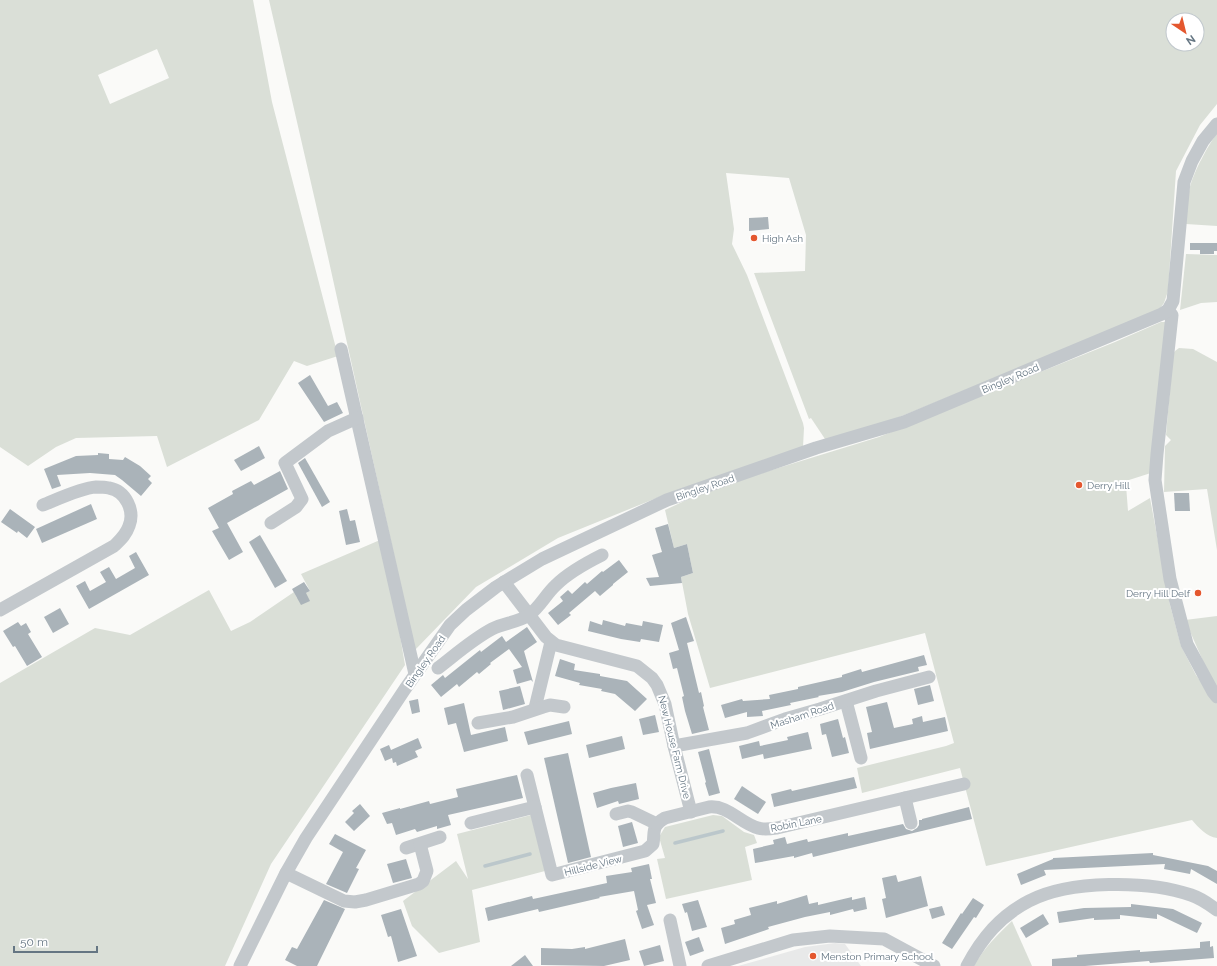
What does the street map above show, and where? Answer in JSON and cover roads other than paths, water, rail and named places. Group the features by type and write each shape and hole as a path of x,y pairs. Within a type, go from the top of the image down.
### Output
{"street":[{"path":"1217,124 1203,142 1192,161 1184,182 1173,301 1168,310 1172,315 1157,454 1156,480 1170,578 1187,644 1217,697"},
{"name":"Bingley Road","path":"240,966 286,873 310,833 415,674 450,625 466,610 504,582 542,559 667,500 816,448 904,422 1162,314 1168,310"},
{"path":"341,349 415,674"},
{"path":"271,523 296,507 302,499 286,463 328,431 357,418"},
{"path":"0,610 114,546 124,536 129,527 132,514 127,501 119,492 109,487 94,487 67,495 43,505"},
{"path":"438,668 491,630 528,616 556,584 577,568 602,555"},
{"name":"New House Farm Drive","path":"504,582 528,616 551,642 562,648 630,664 644,671 654,681 661,692 665,704 691,812"},
{"path":"535,708 551,642"},
{"name":"Masham Road","path":"674,746 747,732 876,691 929,677"},
{"path":"846,701 861,758"},
{"path":"478,724 513,717 535,708 550,705 564,707"},
{"name":"Hillside View","path":"527,775 552,875 645,852 653,844 653,834 657,824"},
{"name":"Robin Lane","path":"691,812 709,807 716,807 723,809 757,828 767,829 785,827 964,784"},
{"path":"905,798 911,823"},
{"path":"471,823 535,807"},
{"path":"616,814 628,811 657,824 665,818 691,812"},
{"path":"406,848 440,837"},
{"path":"286,873 344,901 355,902 366,900 415,886 423,881 427,871 420,844"},
{"path":"967,966 980,942 994,927 1029,900 1049,893 1072,888 1099,885 1150,886 1170,889 1192,895 1217,910"},
{"path":"670,920 680,966"},
{"path":"708,966 793,940 830,936 884,939 910,960 934,966"}],"waterway":[{"path":"675,843 723,831"},
{"path":"485,866 530,854"}],"place":[{"name":"High Ash","path":"754,238"},
{"name":"Derry Hill","path":"1079,485"},
{"name":"Derry Hill Delf","path":"1198,593"},
{"name":"Menston Primary School","path":"813,956"}]}
